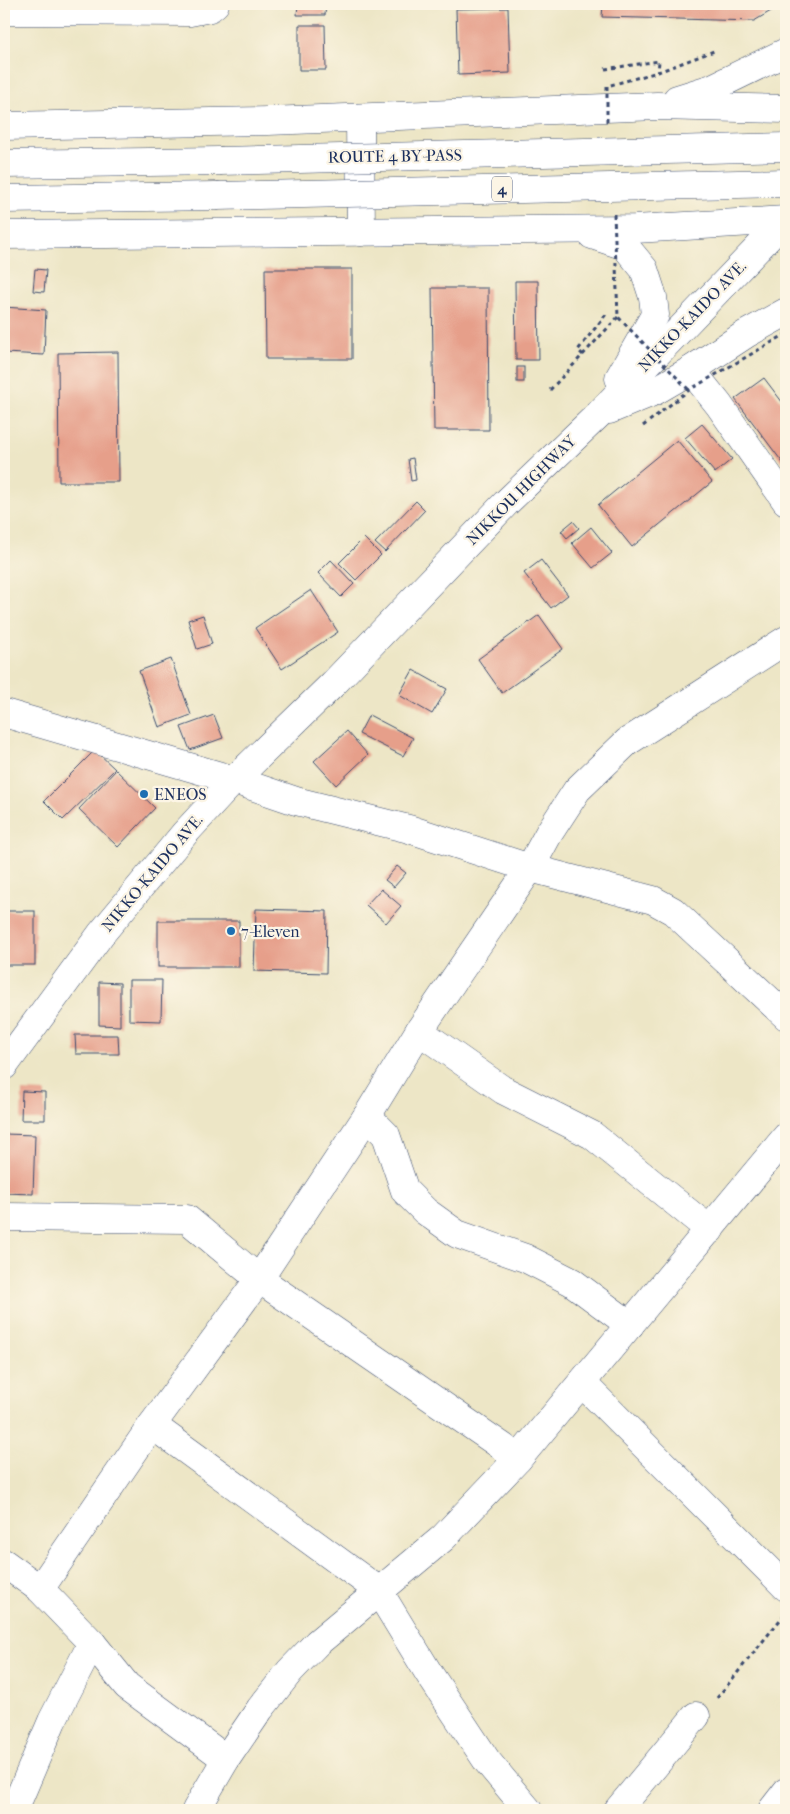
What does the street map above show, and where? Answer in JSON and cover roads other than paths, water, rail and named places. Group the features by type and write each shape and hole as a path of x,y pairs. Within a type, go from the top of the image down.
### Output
{"main road":[{"path":"4,11 190,12 210,8 215,4"},
{"path":"657,106 712,88 786,52"},
{"path":"4,126 360,118 657,106 786,109"},
{"path":"360,118 361,232"},
{"name":"ROUTE 4 BY-PASS","path":"4,164 786,146"},
{"name":"4","path":"4,199 786,183"},
{"path":"4,235 636,229 786,220"},
{"name":"NIKKO-KAIDO AVE.","path":"4,1066 50,1001 142,882 234,780 333,684 506,503 599,414 786,220"},
{"path":"576,230 625,246 644,269 653,297 655,315 599,414"},
{"path":"599,414 655,390 690,380 746,334 786,312"},
{"path":"690,380 719,405 786,501"},
{"path":"40,1589 152,1425 259,1279 367,1116 419,1031 530,868 549,833 577,790 627,742 786,640"},
{"path":"4,713 234,780 296,801 409,829 530,868 653,900 673,911 786,1016"},
{"path":"419,1031 503,1090 592,1135 710,1230"},
{"path":"367,1116 386,1135 405,1191 425,1211 457,1234 518,1255 572,1282 630,1325"},
{"path":"196,1810 260,1709 290,1671 317,1643 378,1590 443,1538 518,1459 786,1137"},
{"path":"4,1217 187,1219 259,1279 503,1446 518,1459"},
{"path":"582,1383 786,1587"},
{"path":"152,1425 378,1590 428,1672 487,1761 528,1810"},
{"path":"5,1566 40,1589 92,1643 127,1686 226,1760"},
{"path":"14,1810 52,1721 92,1643"},
{"path":"618,1810 696,1716"},
{"path":"772,1810 786,1792"}],"place":[{"name":"ENEOS","path":"144,794"},
{"name":"7-Eleven","path":"231,931"}]}
